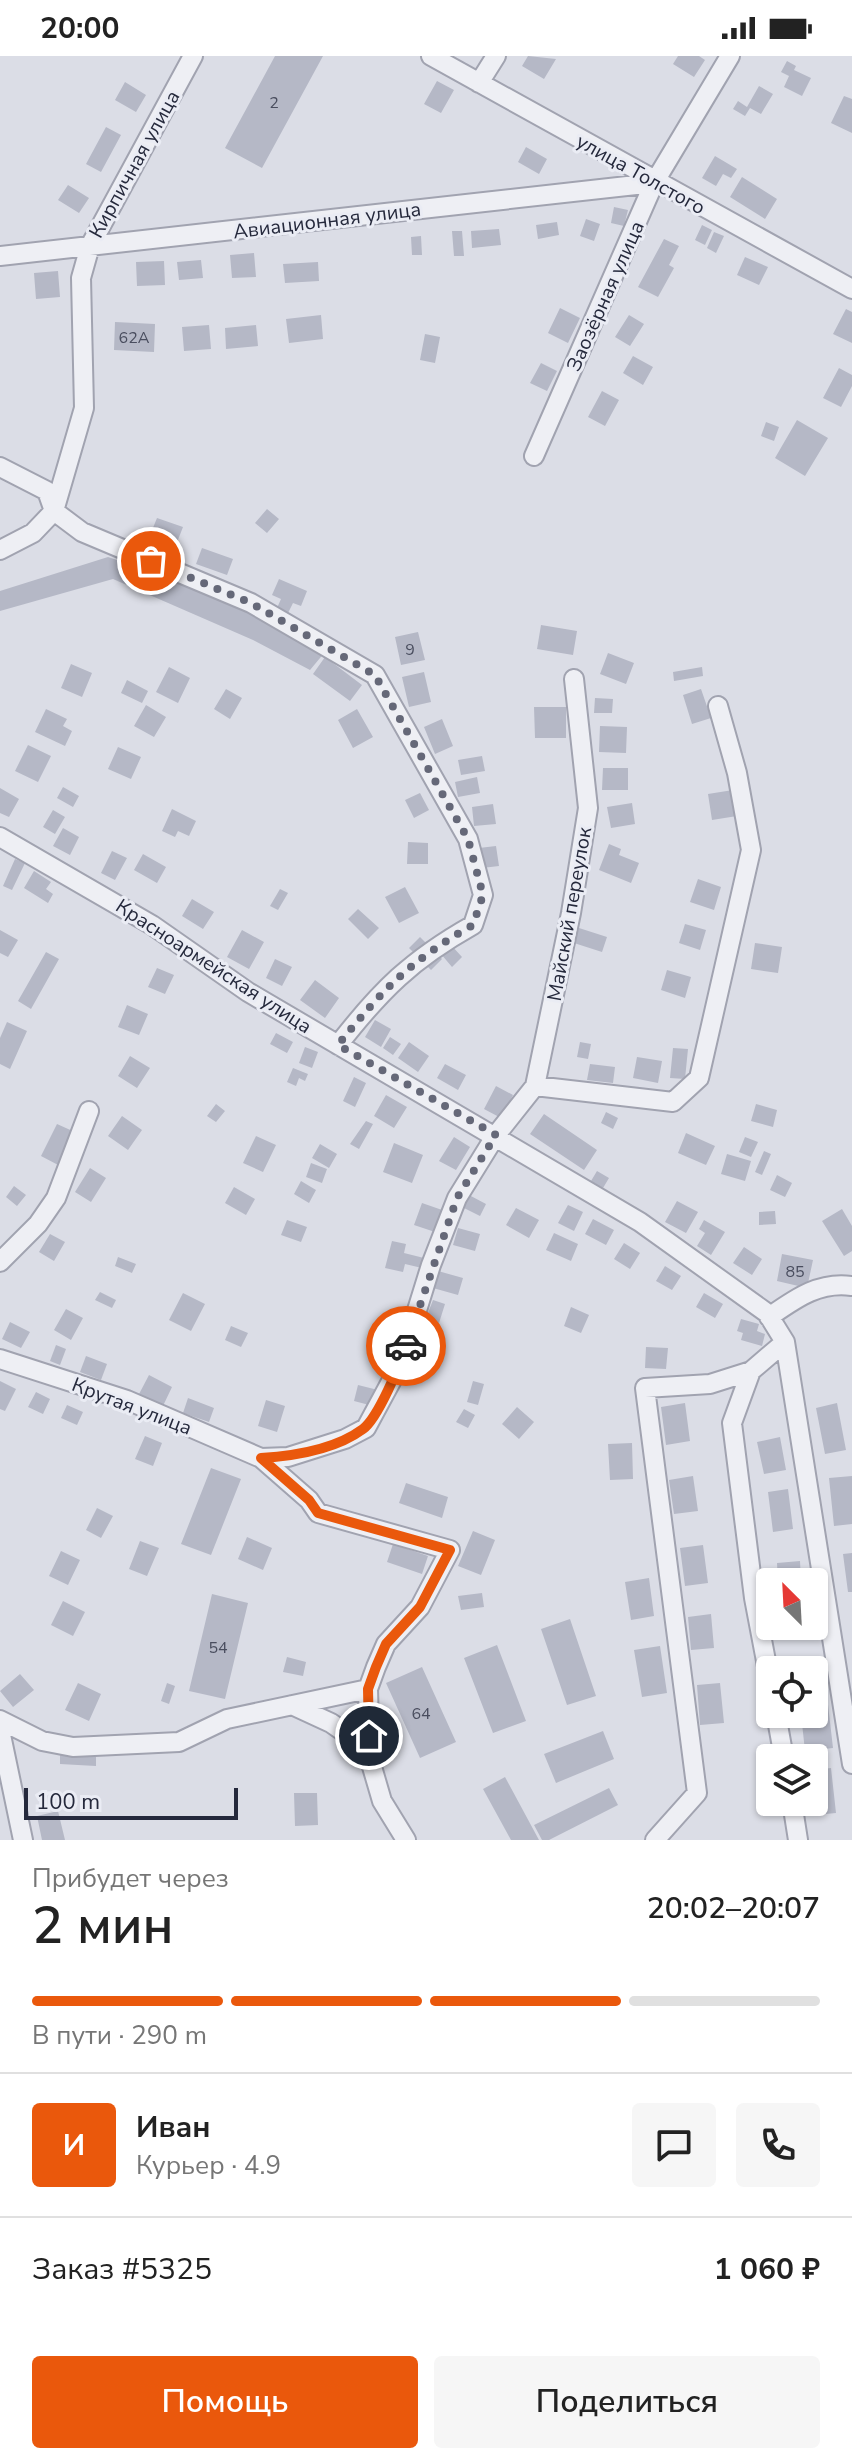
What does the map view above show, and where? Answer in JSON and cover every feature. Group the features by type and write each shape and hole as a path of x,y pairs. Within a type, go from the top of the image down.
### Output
{"street":[{"name":"Кирпичная улица","path":"54,511 84,408 81,278 90,246 193,56"},
{"name":"улица Толстого","path":"431,56 654,183 852,289"},
{"path":"479,83 496,56"},
{"name":"Заозёрная улица","path":"534,456 654,183 730,56"},
{"name":"Авиационная улица","path":"0,256 654,183"},
{"path":"0,467 47,491 54,511 82,532 251,603 375,675 453,807 468,839 483,895 473,925 427,951 380,992 338,1045"},
{"path":"0,550 33,533 54,511"},
{"name":"Майский переулок","path":"261,1458 288,1457 345,1439 366,1428 400,1365 457,1198 496,1135 535,1086 571,913 588,808 574,679"},
{"path":"535,1086 673,1102 699,1078 751,850 737,773 718,706"},
{"name":"Красноармейская улица","path":"0,837 99,892 248,992 640,1222 769,1317 785,1342 852,1764"},
{"path":"0,1262 38,1224 56,1198 89,1111"},
{"path":"769,1317 797,1297 819,1288 852,1286"},
{"path":"655,1840 697,1793 645,1388 710,1384 751,1371 785,1342"},
{"name":"Крутая улица","path":"0,1359 127,1400 261,1458 309,1500 318,1513 450,1550 420,1607 386,1644 368,1689 370,1760 382,1801 406,1840"},
{"path":"751,1371 732,1423 754,1598 765,1656"},
{"path":"0,1720 42,1741 73,1747 179,1742 227,1719 368,1689"},
{"name":"Крутая улица","path":"292,1705 331,1723 354,1739 370,1760"},
{"path":"0,1730 23,1840"},
{"path":"794,1816 798,1840"}],"building":[{"path":"275,56 323,56 262,168 225,148"},
{"path":"528,56 556,59 544,79 522,66"},
{"path":"678,56 699,56 705,60 694,77 673,64"},
{"path":"787,61 796,66 794,70 811,78 802,96 784,87 789,76 781,72"},
{"path":"437,81 454,90 441,113 424,104"},
{"path":"125,82 146,95 136,112 115,100"},
{"path":"759,86 773,94 761,114 750,108 745,116 733,109 738,101 747,107"},
{"path":"844,96 852,99 852,133 831,123"},
{"path":"106,127 121,135 101,172 86,164"},
{"path":"526,147 547,159 539,174 518,162"},
{"path":"715,156 737,169 731,178 723,174 716,186 702,178"},
{"path":"742,177 777,199 765,219 730,197"},
{"path":"68,185 89,198 79,213 58,200"},
{"path":"614,207 628,210 624,226 611,223"},
{"path":"586,219 600,224 594,241 580,236"},
{"path":"557,222 559,235 538,239 536,225"},
{"path":"702,225 712,230 705,245 695,240"},
{"path":"499,229 501,245 472,248 471,231"},
{"path":"452,231 462,231 464,256 454,256"},
{"path":"714,232 724,236 716,253 707,248"},
{"path":"421,236 422,255 412,255 411,237"},
{"path":"664,239 679,246 669,265 674,268 658,297 638,287"},
{"path":"254,253 256,277 232,278 230,255"},
{"path":"745,257 768,267 759,285 737,275"},
{"path":"201,260 203,278 179,280 177,262"},
{"path":"164,261 165,285 137,286 136,262"},
{"path":"318,262 319,281 285,283 283,264"},
{"path":"58,271 60,297 36,299 34,273"},
{"path":"560,308 580,318 568,343 548,333"},
{"path":"846,309 852,312 852,343 833,334"},
{"path":"321,315 323,339 289,343 286,319"},
{"path":"629,315 644,324 630,346 615,337"},
{"path":"115,322 155,324 154,352 114,350"},
{"path":"209,325 211,349 184,351 182,327"},
{"path":"256,325 258,346 226,349 225,328"},
{"path":"425,334 440,337 435,363 420,360"},
{"path":"633,356 653,367 643,385 623,373"},
{"path":"541,363 557,371 547,391 530,383"},
{"path":"839,368 852,375 852,386 841,407 823,398"},
{"path":"602,391 619,400 605,426 588,417"},
{"path":"797,420 828,438 805,476 775,458"},
{"path":"766,422 779,427 774,441 761,436"},
{"path":"267,509 279,519 267,533 255,523"},
{"path":"157,518 183,527 172,555 146,545"},
{"path":"202,548 233,559 227,575 196,564"},
{"path":"108,557 173,579 262,619 325,652 310,670 253,640 113,579 0,611 0,591"},
{"path":"279,579 307,591 301,606 293,603 288,613 277,608 281,599 272,595"},
{"path":"541,625 577,631 573,655 537,649"},
{"path":"418,632 425,660 401,665 395,637"},
{"path":"608,653 634,663 626,684 600,674"},
{"path":"325,657 362,685 350,701 313,674"},
{"path":"71,664 92,673 82,697 61,688"},
{"path":"169,667 190,678 178,703 156,692"},
{"path":"702,667 703,676 674,681 673,672"},
{"path":"424,672 431,702 409,707 402,677"},
{"path":"127,680 148,691 142,703 121,693"},
{"path":"226,689 242,698 230,719 214,709"},
{"path":"701,689 711,718 692,724 683,695"},
{"path":"595,698 613,699 612,713 594,713"},
{"path":"146,705 166,717 154,737 134,726"},
{"path":"534,707 566,707 566,738 535,738"},
{"path":"46,709 67,719 63,726 72,731 65,746 35,732"},
{"path":"357,709 373,737 353,748 338,720"},
{"path":"442,719 453,746 435,754 424,727"},
{"path":"600,726 627,727 626,753 599,752"},
{"path":"28,745 51,756 38,782 15,771"},
{"path":"118,747 141,757 131,779 108,769"},
{"path":"482,756 485,771 461,775 458,760"},
{"path":"603,768 628,768 628,790 602,790"},
{"path":"477,777 480,793 458,797 455,782"},
{"path":"63,787 79,796 73,807 57,798"},
{"path":"0,788 19,799 9,817 0,813"},
{"path":"733,790 737,816 712,820 708,794"},
{"path":"420,793 429,810 414,818 405,800"},
{"path":"632,803 635,824 611,828 607,807"},
{"path":"493,804 496,824 474,826 472,807"},
{"path":"172,809 196,821 189,836 178,831 175,837 162,831"},
{"path":"53,810 65,817 55,834 43,827"},
{"path":"63,828 79,837 70,855 53,846"},
{"path":"408,842 428,843 428,864 407,864"},
{"path":"609,844 621,849 619,855 639,863 631,883 599,870"},
{"path":"496,846 499,866 482,868 479,848"},
{"path":"112,851 127,858 115,880 101,873"},
{"path":"143,854 166,867 157,883 134,870"},
{"path":"15,859 25,863 12,890 3,886"},
{"path":"34,871 51,882 46,889 53,894 48,903 24,888"},
{"path":"698,879 721,887 714,910 690,902"},
{"path":"405,887 419,913 399,923 385,897"},
{"path":"280,889 288,893 278,910 270,906"},
{"path":"192,899 214,912 203,929 182,916"},
{"path":"358,909 379,928 368,939 348,919"},
{"path":"685,924 706,930 700,950 679,943"},
{"path":"579,928 607,937 602,952 574,943"},
{"path":"0,930 18,940 8,957 0,953"},
{"path":"242,930 264,942 249,969 227,957"},
{"path":"420,937 442,959 431,970 409,948"},
{"path":"755,943 782,947 778,973 751,969"},
{"path":"451,945 462,957 452,967 441,954"},
{"path":"46,952 59,959 31,1009 18,1001"},
{"path":"275,959 292,967 282,986 266,978"},
{"path":"157,968 174,975 165,994 148,987"},
{"path":"667,970 691,977 685,998 661,990"},
{"path":"315,980 339,998 325,1018 300,1000"},
{"path":"127,1005 148,1014 139,1035 118,1027"},
{"path":"375,1020 391,1029 381,1047 365,1037"},
{"path":"7,1022 27,1031 10,1069 0,1064 0,1038"},
{"path":"276,1033 293,1042 287,1053 270,1044"},
{"path":"390,1037 401,1044 393,1055 383,1048"},
{"path":"409,1042 429,1056 418,1072 398,1058"},
{"path":"580,1042 591,1044 588,1059 577,1057"},
{"path":"305,1047 318,1052 312,1068 299,1063"},
{"path":"673,1048 688,1049 685,1079 670,1078"},
{"path":"130,1056 150,1068 137,1088 118,1076"},
{"path":"637,1057 662,1061 658,1083 633,1078"},
{"path":"445,1064 466,1075 458,1090 437,1078"},
{"path":"590,1064 615,1067 613,1083 587,1080"},
{"path":"293,1068 308,1074 305,1081 299,1078 296,1086 287,1082"},
{"path":"354,1077 366,1083 355,1107 343,1101"},
{"path":"496,1086 513,1095 501,1118 484,1109"},
{"path":"386,1095 407,1107 394,1128 374,1116"},
{"path":"216,1104 225,1111 216,1122 207,1116"},
{"path":"756,1104 777,1110 773,1127 751,1121"},
{"path":"606,1112 618,1118 613,1129 601,1123"},
{"path":"544,1114 597,1150 584,1170 530,1134"},
{"path":"122,1116 142,1130 128,1150 108,1136"},
{"path":"366,1121 373,1124 359,1149 350,1144"},
{"path":"57,1124 77,1133 60,1166 41,1156"},
{"path":"686,1133 715,1146 706,1165 678,1153"},
{"path":"256,1136 276,1145 263,1172 243,1163"},
{"path":"454,1137 470,1147 456,1170 439,1161"},
{"path":"745,1137 758,1142 751,1157 739,1152"},
{"path":"394,1143 423,1155 412,1183 383,1172"},
{"path":"320,1144 337,1154 329,1168 312,1158"},
{"path":"764,1151 771,1154 762,1175 755,1172"},
{"path":"727,1154 751,1161 745,1181 721,1174"},
{"path":"311,1163 327,1169 322,1183 306,1177"},
{"path":"90,1168 106,1178 91,1202 75,1192"},
{"path":"597,1171 609,1178 603,1188 591,1181"},
{"path":"777,1175 792,1183 785,1197 770,1190"},
{"path":"301,1181 316,1190 309,1203 294,1194"},
{"path":"14,1186 26,1195 17,1206 6,1197"},
{"path":"234,1187 255,1199 246,1215 225,1203"},
{"path":"469,1195 486,1204 480,1216 462,1207"},
{"path":"677,1201 698,1212 686,1233 665,1222"},
{"path":"422,1203 445,1211 438,1233 414,1225"},
{"path":"568,1205 583,1212 574,1231 558,1223"},
{"path":"516,1208 539,1220 529,1238 506,1225"},
{"path":"842,1209 852,1226 852,1251 844,1256 822,1221"},
{"path":"775,1211 776,1224 759,1225 759,1212"},
{"path":"593,1219 614,1230 606,1245 585,1234"},
{"path":"287,1220 307,1227 301,1242 281,1235"},
{"path":"704,1220 725,1232 711,1255 697,1246 705,1233 699,1229"},
{"path":"458,1228 480,1234 475,1251 453,1245"},
{"path":"554,1233 578,1244 571,1261 546,1250"},
{"path":"50,1234 65,1242 54,1261 39,1252"},
{"path":"392,1241 406,1244 404,1253 424,1258 422,1268 405,1264 403,1272 385,1268"},
{"path":"624,1243 640,1253 630,1269 614,1259"},
{"path":"744,1247 762,1259 752,1275 733,1263"},
{"path":"782,1254 813,1260 807,1288 777,1281"},
{"path":"118,1257 136,1264 132,1273 115,1266"},
{"path":"665,1266 681,1276 672,1290 656,1281"},
{"path":"438,1271 463,1278 458,1295 433,1288"},
{"path":"100,1292 116,1300 112,1308 95,1300"},
{"path":"183,1293 205,1304 191,1331 169,1320"},
{"path":"704,1293 723,1304 715,1318 696,1307"},
{"path":"433,1300 445,1304 439,1323 426,1318"},
{"path":"571,1307 589,1315 581,1333 564,1326"},
{"path":"66,1309 83,1318 71,1340 54,1330"},
{"path":"741,1319 759,1324 757,1331 765,1334 762,1346 741,1340 743,1333 737,1331"},
{"path":"10,1322 30,1332 21,1348 2,1339"},
{"path":"231,1326 248,1333 241,1347 225,1340"},
{"path":"419,1343 441,1354 429,1377 407,1366"},
{"path":"56,1345 66,1349 60,1365 50,1361"},
{"path":"646,1347 668,1348 666,1369 645,1368"},
{"path":"86,1356 107,1364 101,1380 80,1372"},
{"path":"149,1375 172,1387 162,1408 138,1396"},
{"path":"0,1381 16,1389 5,1411 0,1409"},
{"path":"473,1381 484,1384 478,1405 467,1402"},
{"path":"358,1385 378,1390 373,1406 354,1401"},
{"path":"36,1392 50,1399 43,1414 28,1407"},
{"path":"188,1398 214,1408 209,1422 183,1413"},
{"path":"266,1400 285,1406 277,1432 258,1426"},
{"path":"685,1403 690,1441 666,1445 661,1407"},
{"path":"837,1403 846,1450 825,1454 816,1408"},
{"path":"67,1405 83,1412 77,1425 61,1418"},
{"path":"517,1407 534,1422 519,1439 502,1424"},
{"path":"464,1409 475,1415 468,1428 456,1422"},
{"path":"145,1436 162,1443 153,1466 135,1459"},
{"path":"780,1437 786,1470 764,1474 757,1442"},
{"path":"632,1443 633,1479 610,1480 608,1444"},
{"path":"211,1468 241,1479 211,1555 181,1544"},
{"path":"693,1476 698,1511 674,1514 669,1480"},
{"path":"852,1476 852,1524 834,1526 829,1478"},
{"path":"406,1483 448,1497 442,1518 399,1503"},
{"path":"788,1489 793,1529 773,1532 768,1492"},
{"path":"97,1508 113,1516 101,1538 86,1530"},
{"path":"473,1531 495,1540 481,1575 458,1566"},
{"path":"247,1537 272,1548 263,1570 238,1559"},
{"path":"140,1541 159,1548 147,1576 129,1569"},
{"path":"393,1544 428,1556 422,1574 387,1562"},
{"path":"703,1545 708,1583 685,1586 680,1548"},
{"path":"61,1551 80,1560 68,1585 49,1576"},
{"path":"852,1553 852,1592 848,1592 843,1554"},
{"path":"800,1561 800,1568 777,1568 777,1563"},
{"path":"649,1578 654,1616 631,1620 625,1582"},
{"path":"482,1593 484,1607 461,1610 458,1596"},
{"path":"212,1594 248,1603 225,1699 189,1691"},
{"path":"63,1601 85,1612 73,1636 51,1625"},
{"path":"711,1614 714,1648 691,1650 688,1617"},
{"path":"570,1619 596,1696 567,1705 541,1629"},
{"path":"497,1645 526,1721 493,1733 464,1658"},
{"path":"660,1646 667,1693 642,1697 634,1650"},
{"path":"287,1657 306,1662 303,1676 283,1672"},
{"path":"422,1667 456,1742 420,1758 386,1683"},
{"path":"20,1674 34,1690 13,1707 0,1691"},
{"path":"78,1683 101,1694 89,1721 65,1710"},
{"path":"167,1683 175,1686 169,1704 161,1701"},
{"path":"720,1683 724,1723 700,1725 697,1685"},
{"path":"828,1705 833,1748 828,1749 828,1744 804,1744 803,1728 828,1728"},
{"path":"603,1731 614,1759 556,1783 544,1754"},
{"path":"60,1755 96,1757 96,1766 60,1764"},
{"path":"828,1768 831,1768 836,1813 828,1814"},
{"path":"505,1777 539,1840 511,1840 483,1789"},
{"path":"609,1788 618,1805 549,1840 542,1840 534,1825"},
{"path":"294,1793 317,1793 318,1825 295,1826"},
{"path":"58,1811 65,1840 42,1840 37,1816"}],"way so far":[{"path":"151,561 251,603 375,675 453,807 468,839 483,895 473,925 427,951 380,992 338,1045 496,1135 457,1198 431,1265 406,1346"}],"route":[{"path":"369,1736 368,1689 386,1644 420,1607 450,1550 318,1513 309,1500 261,1458 288,1457 345,1439 366,1428 400,1365 406,1346"}]}
